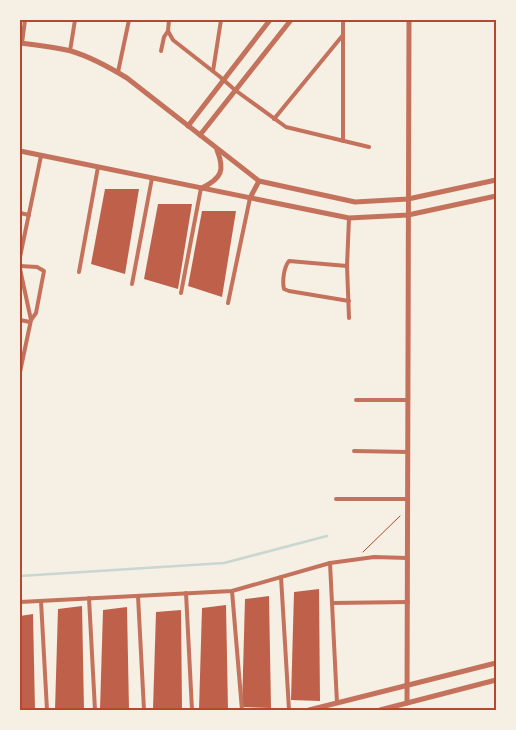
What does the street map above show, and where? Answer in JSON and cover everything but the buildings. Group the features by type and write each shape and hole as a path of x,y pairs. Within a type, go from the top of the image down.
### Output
{"street":[{"path":"25,20 21,43 70,51 99,62 118,72 259,181 354,202 408,199 496,180"},
{"path":"70,51 75,20"},
{"path":"118,72 129,20"},
{"path":"161,51 164,37 168,31 169,20"},
{"path":"213,71 221,20"},
{"path":"188,126 270,20"},
{"path":"200,135 291,20"},
{"path":"343,20 343,141"},
{"path":"407,703 409,20"},
{"path":"168,31 173,40 235,90 286,127 368,147"},
{"path":"274,119 343,35"},
{"path":"181,294 202,188 216,180 221,173 222,167 216,148"},
{"path":"20,152 349,218 408,215 496,196"},
{"path":"20,257 41,156"},
{"path":"79,272 98,167"},
{"path":"132,284 152,178"},
{"path":"228,303 250,198 259,181"},
{"path":"20,213 30,215"},
{"path":"349,218 347,266 349,318"},
{"path":"347,266 289,261 286,264 283,283 284,289 289,291 348,301"},
{"path":"20,371 30,321 20,268 37,267 44,271 36,312 30,321"},
{"path":"20,320 30,321"},
{"path":"356,400 408,400"},
{"path":"354,451 408,452"},
{"path":"336,499 408,499"},
{"path":"20,602 232,591 330,563 374,557 408,558"},
{"path":"330,563 337,703"},
{"path":"281,577 289,710"},
{"path":"232,591 242,710"},
{"path":"186,593 192,710"},
{"path":"138,596 144,710"},
{"path":"89,598 95,710"},
{"path":"41,601 47,710"},
{"path":"332,603 408,602"},
{"path":"309,710 496,663"},
{"path":"380,710 496,680"}],"path":[{"path":"356,560 408,508"}],"waterway":[{"path":"20,576 224,563 327,536"}]}
